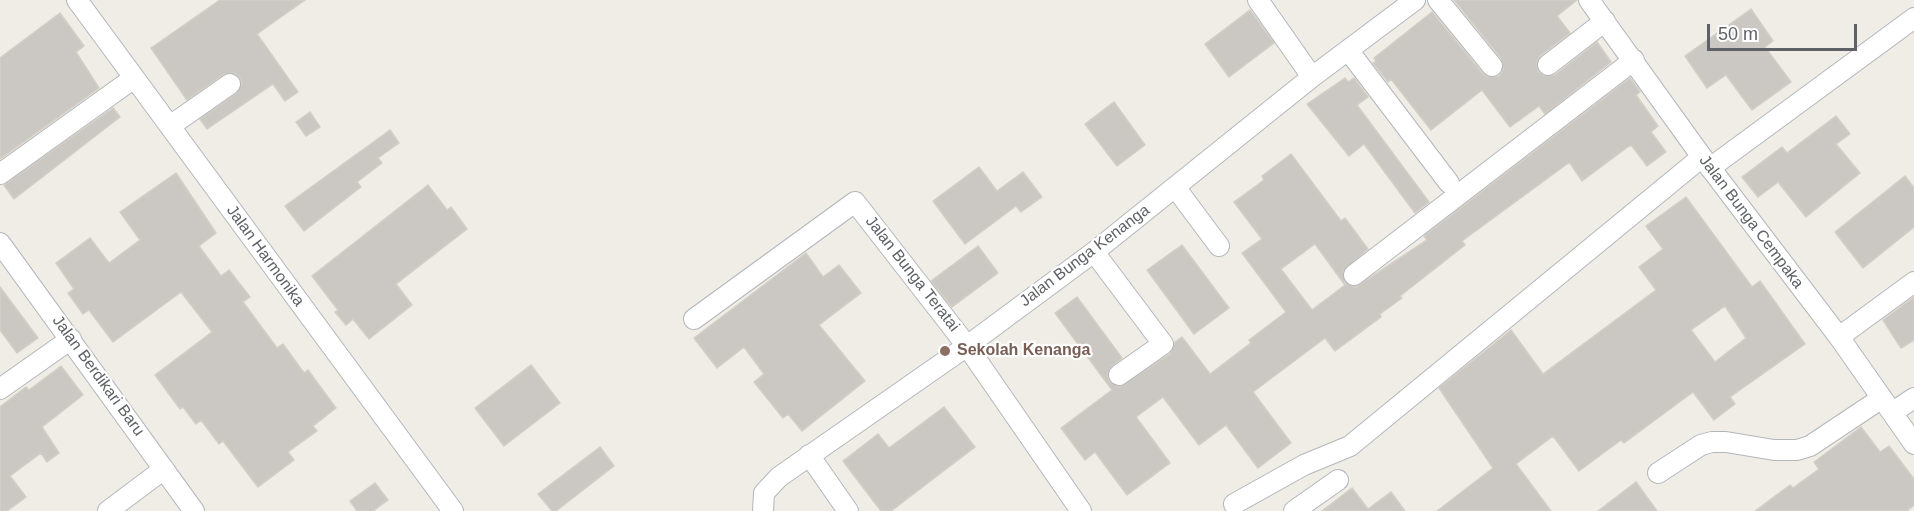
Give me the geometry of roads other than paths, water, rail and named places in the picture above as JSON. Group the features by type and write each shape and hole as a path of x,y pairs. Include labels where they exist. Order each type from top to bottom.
{"street":[{"name":"Jalan Harmonika","path":"77,0 453,511"},
{"path":"1258,0 1312,77"},
{"name":"Jalan Bunga Kenanga","path":"763,511 764,493 779,477 967,346 1094,252 1312,77 1415,0"},
{"path":"1438,0 1492,66"},
{"name":"Jalan Bunga Cempaka","path":"1589,0 1706,162 1839,337 1914,444"},
{"path":"1234,504 1304,465 1350,446 1706,162 1914,18"},
{"path":"1548,65 1605,21"},
{"path":"1348,50 1449,183"},
{"path":"1354,275 1634,60"},
{"path":"0,174 135,78"},
{"path":"170,126 230,84"},
{"path":"1175,187 1219,246"},
{"name":"Jalan Bunga Teratai","path":"694,319 855,202 967,346 1081,511"},
{"name":"Jalan Berdikari Baru","path":"0,243 194,511"},
{"path":"1094,252 1163,344 1119,375"},
{"path":"1839,337 1914,282"},
{"path":"0,389 71,339"},
{"path":"1658,473 1701,445 1712,442 1774,450 1797,450 1810,446 1887,405 1914,398"},
{"path":"809,455 848,511"},
{"path":"108,511 164,469"},
{"path":"1294,511 1338,480"}],"place":[{"name":"Sekolah Kenanga","path":"945,351"}]}
